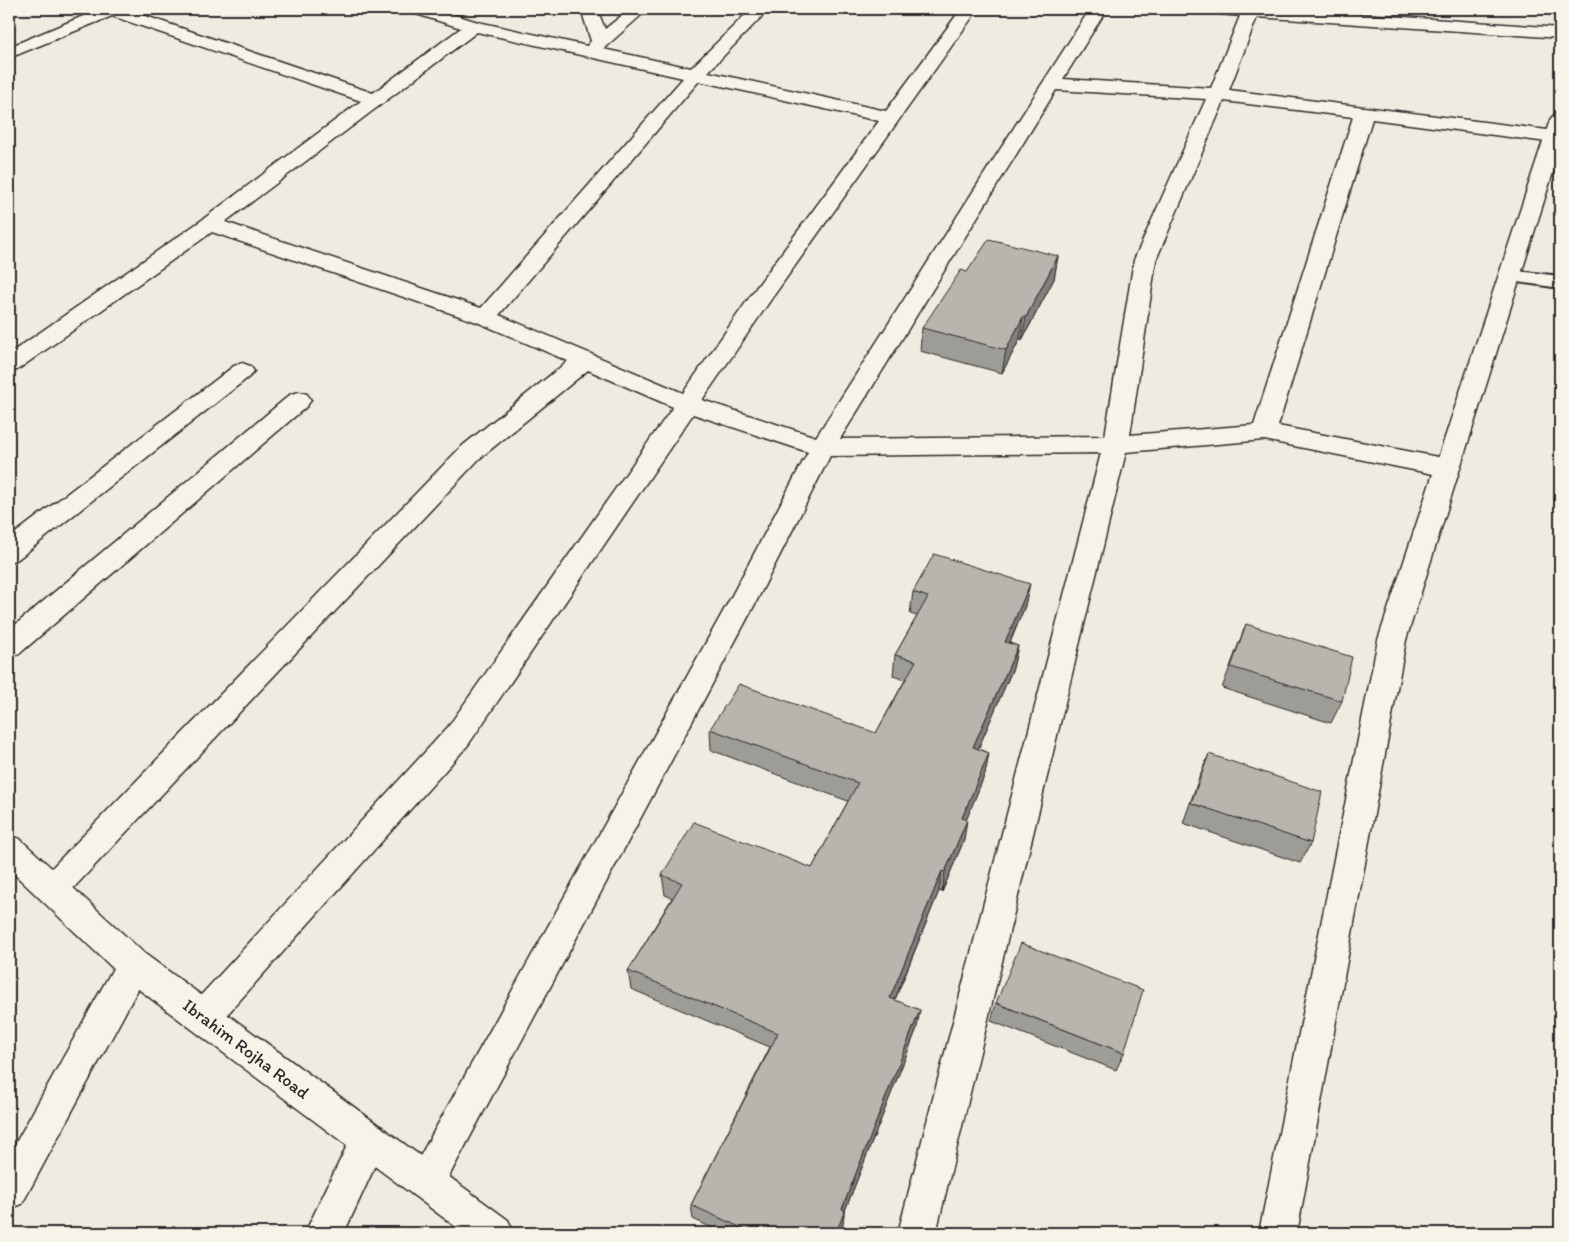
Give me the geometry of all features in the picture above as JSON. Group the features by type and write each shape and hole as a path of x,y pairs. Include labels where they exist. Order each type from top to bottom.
{"street":[{"path":"9,53 113,9 375,100"},
{"path":"419,9 474,26 596,47 695,75 891,118"},
{"path":"589,9 596,47"},
{"path":"596,47 640,9"},
{"path":"485,317 695,75 761,9"},
{"path":"203,1017 458,736 764,293 970,9"},
{"path":"426,1182 741,604 822,448 1098,9"},
{"path":"1218,9 1560,33"},
{"path":"917,1233 1116,444 1145,260 1236,52 1250,12"},
{"path":"9,365 209,224 474,26"},
{"path":"1051,84 1217,94 1364,113 1558,129 1392,640 1278,1233"},
{"path":"1264,432 1364,113"},
{"path":"209,224 485,317 688,404 822,448 1116,444 1264,432 1448,468"},
{"path":"52,889 470,454 585,360"},
{"path":"9,552 242,370"},
{"path":"9,646 299,400"},
{"name":"Ibrahim Rojha Road","path":"9,849 134,965 495,1233"},
{"path":"9,1191 134,965"},
{"path":"324,1233 369,1140"}],"lane":[{"path":"1510,276 1560,282"}],"building":[{"path":"989,239 1058,256 1026,317 1023,317 1006,350 922,328 961,270 967,272"},
{"path":"934,554 1030,584 1005,642 1018,646 973,747 989,753 962,818 967,820 945,872 942,871 890,998 920,1010 842,1209 845,1210 836,1233 753,1233 691,1205 778,1033 628,971 682,883 662,875 694,822 812,868 858,783 710,729 739,684 876,733 916,661 895,655 928,597 913,592"},
{"path":"1246,624 1352,657 1342,701 1231,667"},
{"path":"1209,754 1322,792 1311,843 1191,803"},
{"path":"1021,943 1143,990 1124,1053 996,1003"}]}
